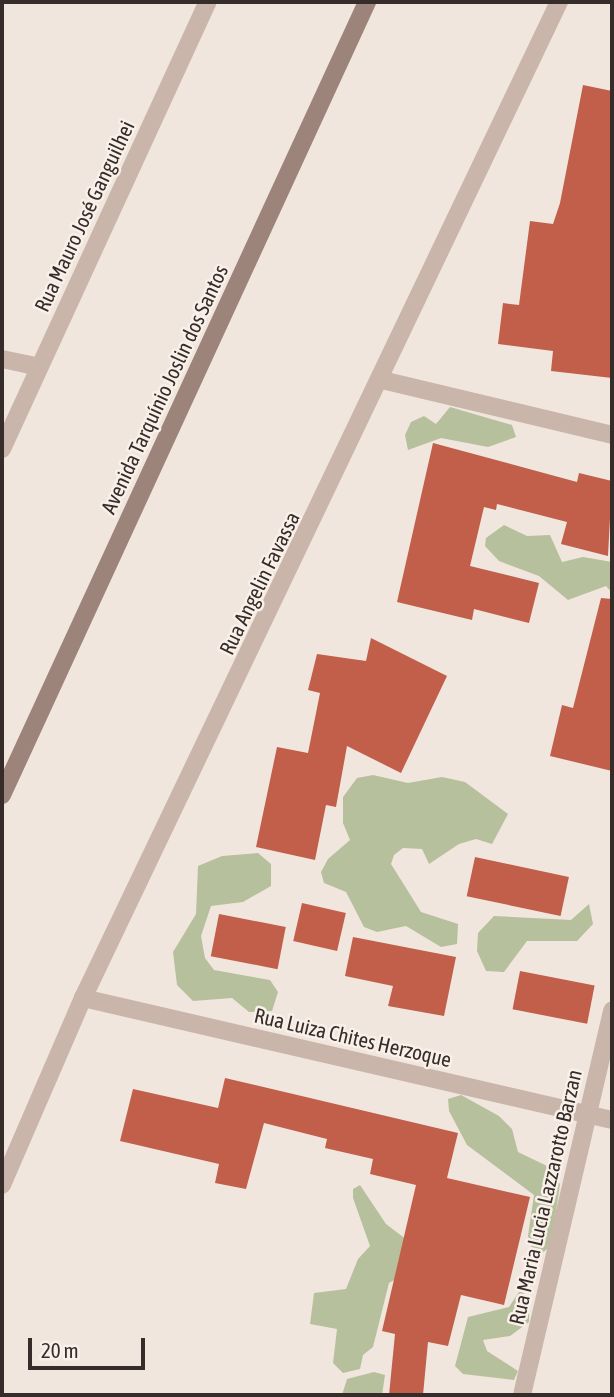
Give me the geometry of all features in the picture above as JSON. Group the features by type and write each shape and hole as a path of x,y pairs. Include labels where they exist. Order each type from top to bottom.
{"street":[{"name":"Rua Mauro José Ganguilhei","path":"2,449 208,2"},
{"name":"Avenida Tarquínio Joslin dos Santos","path":"2,795 367,2"},
{"name":"Rua Angelin Favassa","path":"2,1185 83,998 382,380 559,2"},
{"path":"2,359 39,367"},
{"path":"382,380 612,435"},
{"name":"Rua Luiza Chites Herzoque","path":"83,998 612,1120"},
{"name":"Rua Maria Lucia Lazzarotto Barzan","path":"522,1395 612,1010"}],"green space":[{"path":"450,407 512,425 516,437 488,447 441,438 408,450 405,435 411,422 424,416 436,424"},
{"path":"504,525 527,536 550,535 562,562 583,557 612,562 612,593 606,586 568,600 539,576 499,561 485,546 486,538"},
{"path":"373,775 408,783 442,777 465,782 508,814 492,844 476,839 459,844 429,864 422,849 403,848 394,855 391,864 421,912 458,924 457,944 441,947 406,926 377,932 364,927 346,892 324,883 321,872 328,859 350,840 343,823 343,797 357,778"},
{"path":"258,853 271,864 271,886 243,902 211,906 201,936 205,958 214,970 270,980 278,992 272,1011 249,1012 232,998 193,1001 177,985 173,952 196,914 198,866 222,856"},
{"path":"589,904 593,924 577,941 527,941 504,972 486,971 477,951 478,933 494,916 571,920"},
{"path":"461,1095 499,1116 512,1129 518,1152 547,1166 560,1184 551,1246 542,1253 533,1251 528,1236 534,1195 467,1145 449,1111 448,1099"},
{"path":"360,1185 386,1224 411,1243 396,1279 389,1283 373,1347 363,1355 360,1369 343,1373 333,1363 337,1329 310,1324 314,1293 346,1289 358,1259 370,1246 353,1198 353,1189"},
{"path":"521,1289 529,1301 529,1322 510,1336 483,1340 487,1351 518,1371 514,1380 463,1374 455,1366 468,1317 509,1307"},
{"path":"374,1372 385,1375 382,1395 342,1395 347,1379"}],"building":[{"path":"583,85 612,91 612,378 551,371 553,351 498,344 503,303 519,305 530,221 553,224 560,203"},
{"path":"433,443 577,482 579,473 612,481 608,556 561,544 567,522 497,504 496,510 484,507 470,566 539,583 529,623 474,609 472,620 397,602"},
{"path":"601,598 612,599 612,771 550,756 562,705 573,708"},
{"path":"371,638 447,676 401,773 347,746 336,807 326,805 315,860 256,847 277,747 308,753 320,693 308,690 317,654 366,661"},
{"path":"475,857 569,877 561,916 467,896"},
{"path":"302,903 346,913 337,951 293,941"},
{"path":"219,914 286,927 278,969 211,956"},
{"path":"353,937 456,957 444,1016 388,1006 393,986 345,976"},
{"path":"520,971 595,986 587,1024 513,1009"},
{"path":"225,1078 458,1133 447,1178 530,1197 504,1305 461,1295 448,1346 428,1342 423,1395 389,1395 395,1334 382,1331 416,1185 370,1174 373,1159 325,1148 327,1139 264,1123 246,1189 215,1183 219,1164 120,1141 133,1089 218,1108"}]}
